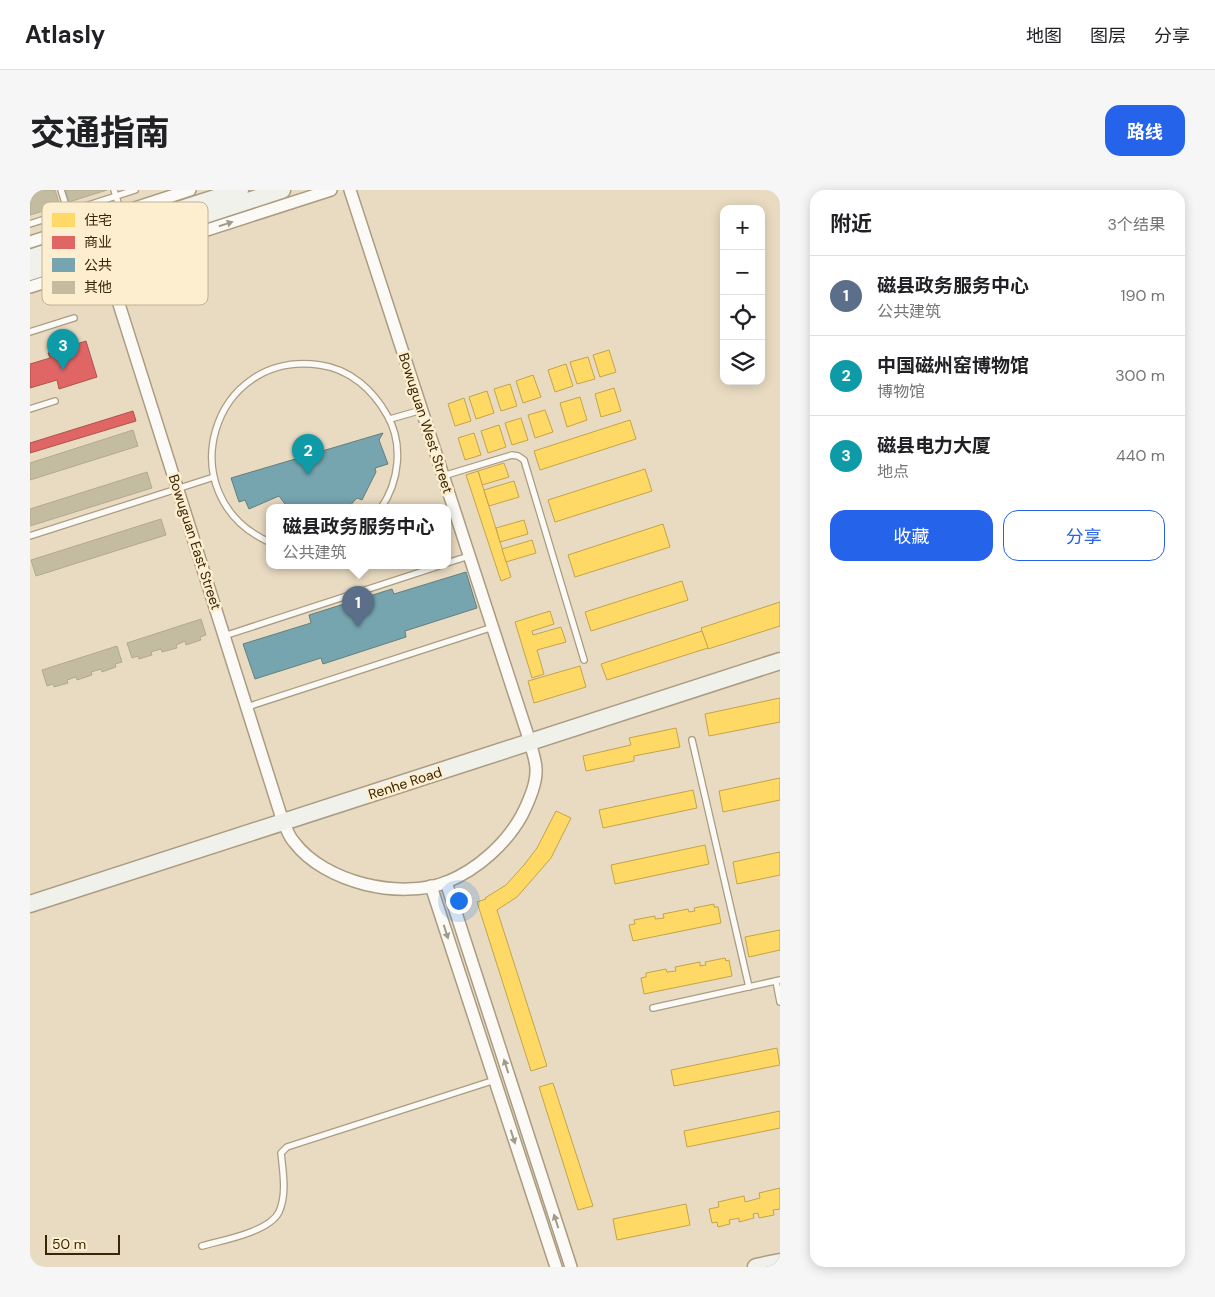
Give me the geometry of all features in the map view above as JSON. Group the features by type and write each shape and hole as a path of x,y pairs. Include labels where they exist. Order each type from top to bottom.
{"street":[{"path":"148,202 173,193 190,190"},
{"path":"203,202 240,190"},
{"path":"208,214 282,190"},
{"path":"208,230 331,190"},
{"name":"Bowuguan West Street","path":"350,190 530,742 536,772 529,800 516,825 501,844 481,862 465,873 446,882"},
{"path":"30,242 42,238"},
{"path":"30,258 42,254"},
{"path":"30,272 42,268"},
{"path":"30,287 42,283"},
{"name":"Bowuguan East Street","path":"119,305 284,822 293,841 306,855 337,875 357,883 381,888 407,890 446,882"},
{"name":"Renhe Road","path":"30,904 780,661"},
{"path":"446,882 571,1267"},
{"path":"431,886 556,1267"},
{"path":"756,1267 780,1262"}],"lane":[{"path":"61,190 65,202"},
{"path":"93,202 115,193 135,190"},
{"path":"30,224 42,220"},
{"path":"30,332 74,318"},
{"path":"266,540 251,532 234,517 222,499 214,477 211,456 213,435 220,415 232,397 253,379 265,372 285,365 306,363 328,366 347,373 365,385 379,401 390,419 396,441 397,464 392,486 382,504"},
{"path":"30,409 55,401"},
{"path":"390,419 422,410"},
{"path":"444,476 512,455 524,460 584,660"},
{"path":"30,536 214,477"},
{"path":"451,562 469,556"},
{"path":"224,636 430,569"},
{"path":"247,707 493,627"},
{"path":"692,740 749,987"},
{"path":"653,1008 778,981 780,1002"},
{"path":"202,1246 268,1225 278,1214 284,1184 281,1153 288,1147 495,1080"}],"building: 住宅":[{"path":"609,350 616,372 600,377 593,355"},
{"path":"588,357 595,379 577,384 570,362"},
{"path":"566,364 573,386 555,392 548,370"},
{"path":"533,375 541,397 523,403 516,381"},
{"path":"510,384 517,406 501,411 494,389"},
{"path":"614,388 621,411 601,417 595,394"},
{"path":"487,391 494,413 476,419 469,397"},
{"path":"580,397 587,420 567,427 560,403"},
{"path":"464,398 471,421 455,426 448,404"},
{"path":"545,410 553,432 535,438 528,415"},
{"path":"521,418 528,440 512,445 505,423"},
{"path":"630,420 636,439 540,470 534,451"},
{"path":"499,425 506,447 488,453 481,431"},
{"path":"474,433 481,455 465,460 458,438"},
{"path":"504,463 509,477 482,485 478,471"},
{"path":"645,469 652,491 555,522 548,500"},
{"path":"478,471 511,577 501,581 466,475"},
{"path":"514,481 519,497 489,506 484,490"},
{"path":"524,520 528,534 500,542 496,528"},
{"path":"663,524 670,547 575,577 568,555"},
{"path":"532,540 536,553 506,562 502,549"},
{"path":"682,581 688,600 591,631 585,612"},
{"path":"780,602 780,626 708,649 701,628"},
{"path":"550,611 554,624 532,631 533,635 561,627 566,642 537,650 544,674 532,678 515,622"},
{"path":"702,631 708,648 607,680 601,664"},
{"path":"580,666 586,687 534,703 528,681"},
{"path":"780,698 780,722 709,736 705,714"},
{"path":"676,728 680,747 634,756 634,761 586,771 583,756 631,745 629,738"},
{"path":"780,778 780,800 723,812 719,791"},
{"path":"693,790 697,808 603,828 599,810"},
{"path":"556,811 571,818 551,858 517,897 497,910 547,1066 531,1071 477,902 486,899 506,885 524,865 537,848"},
{"path":"705,845 709,864 615,884 611,865"},
{"path":"780,852 780,875 737,884 733,862"},
{"path":"714,904 714,907 718,907 721,923 633,941 629,925 635,924 634,920 655,916 655,919 664,918 663,914 688,909 689,912 695,911 694,908"},
{"path":"780,930 780,950 749,957 745,937"},
{"path":"725,958 726,961 729,960 732,976 644,994 641,978 646,977 646,973 666,969 667,972 676,971 675,967 700,962 700,966 706,965 705,962"},
{"path":"777,1048 780,1065 674,1086 671,1070"},
{"path":"553,1083 593,1206 578,1210 539,1087"},
{"path":"780,1111 780,1128 687,1147 684,1131"},
{"path":"780,1188 780,1209 773,1210 774,1215 759,1218 758,1213 753,1214 754,1218 739,1222 739,1218 729,1220 730,1224 718,1227 717,1222 712,1223 709,1209 719,1207 718,1202 744,1196 745,1202 760,1198 759,1193"},
{"path":"686,1204 690,1225 617,1240 613,1219"}],"building: 商业":[{"path":"86,341 97,377 59,389 57,380 30,388 30,364 50,358 48,353"},
{"path":"133,411 136,421 30,453 30,443"}],"building: 公共":[{"path":"383,433 379,440 388,464 375,468 376,472 362,500 357,498 352,504 285,504 279,496 249,509 245,500 239,502 231,478"},
{"path":"466,572 477,608 405,631 406,637 323,664 321,658 255,679 243,644 311,623 309,615 392,589 394,594"}],"building: 其他":[{"path":"30,190 55,190 59,202 42,202 42,211 30,215"},
{"path":"65,190 107,190 69,202"},
{"path":"133,430 138,446 30,480 30,463"},
{"path":"147,472 152,488 30,526 30,509"},
{"path":"161,519 166,535 36,576 31,560"},
{"path":"201,619 206,635 200,637 201,640 186,645 185,641 176,645 177,648 162,652 161,649 151,652 152,655 139,659 138,656 132,658 127,643"},
{"path":"117,646 122,662 115,664 116,667 102,672 101,669 91,672 92,675 77,680 76,677 67,680 68,683 54,687 53,684 47,686 42,670"}],"place":[{"name":"磁县电力大厦","path":"63,370"},
{"name":"中国磁州窑博物馆","path":"308,475"},
{"name":"磁县政务服务中心","path":"358,627"}]}
